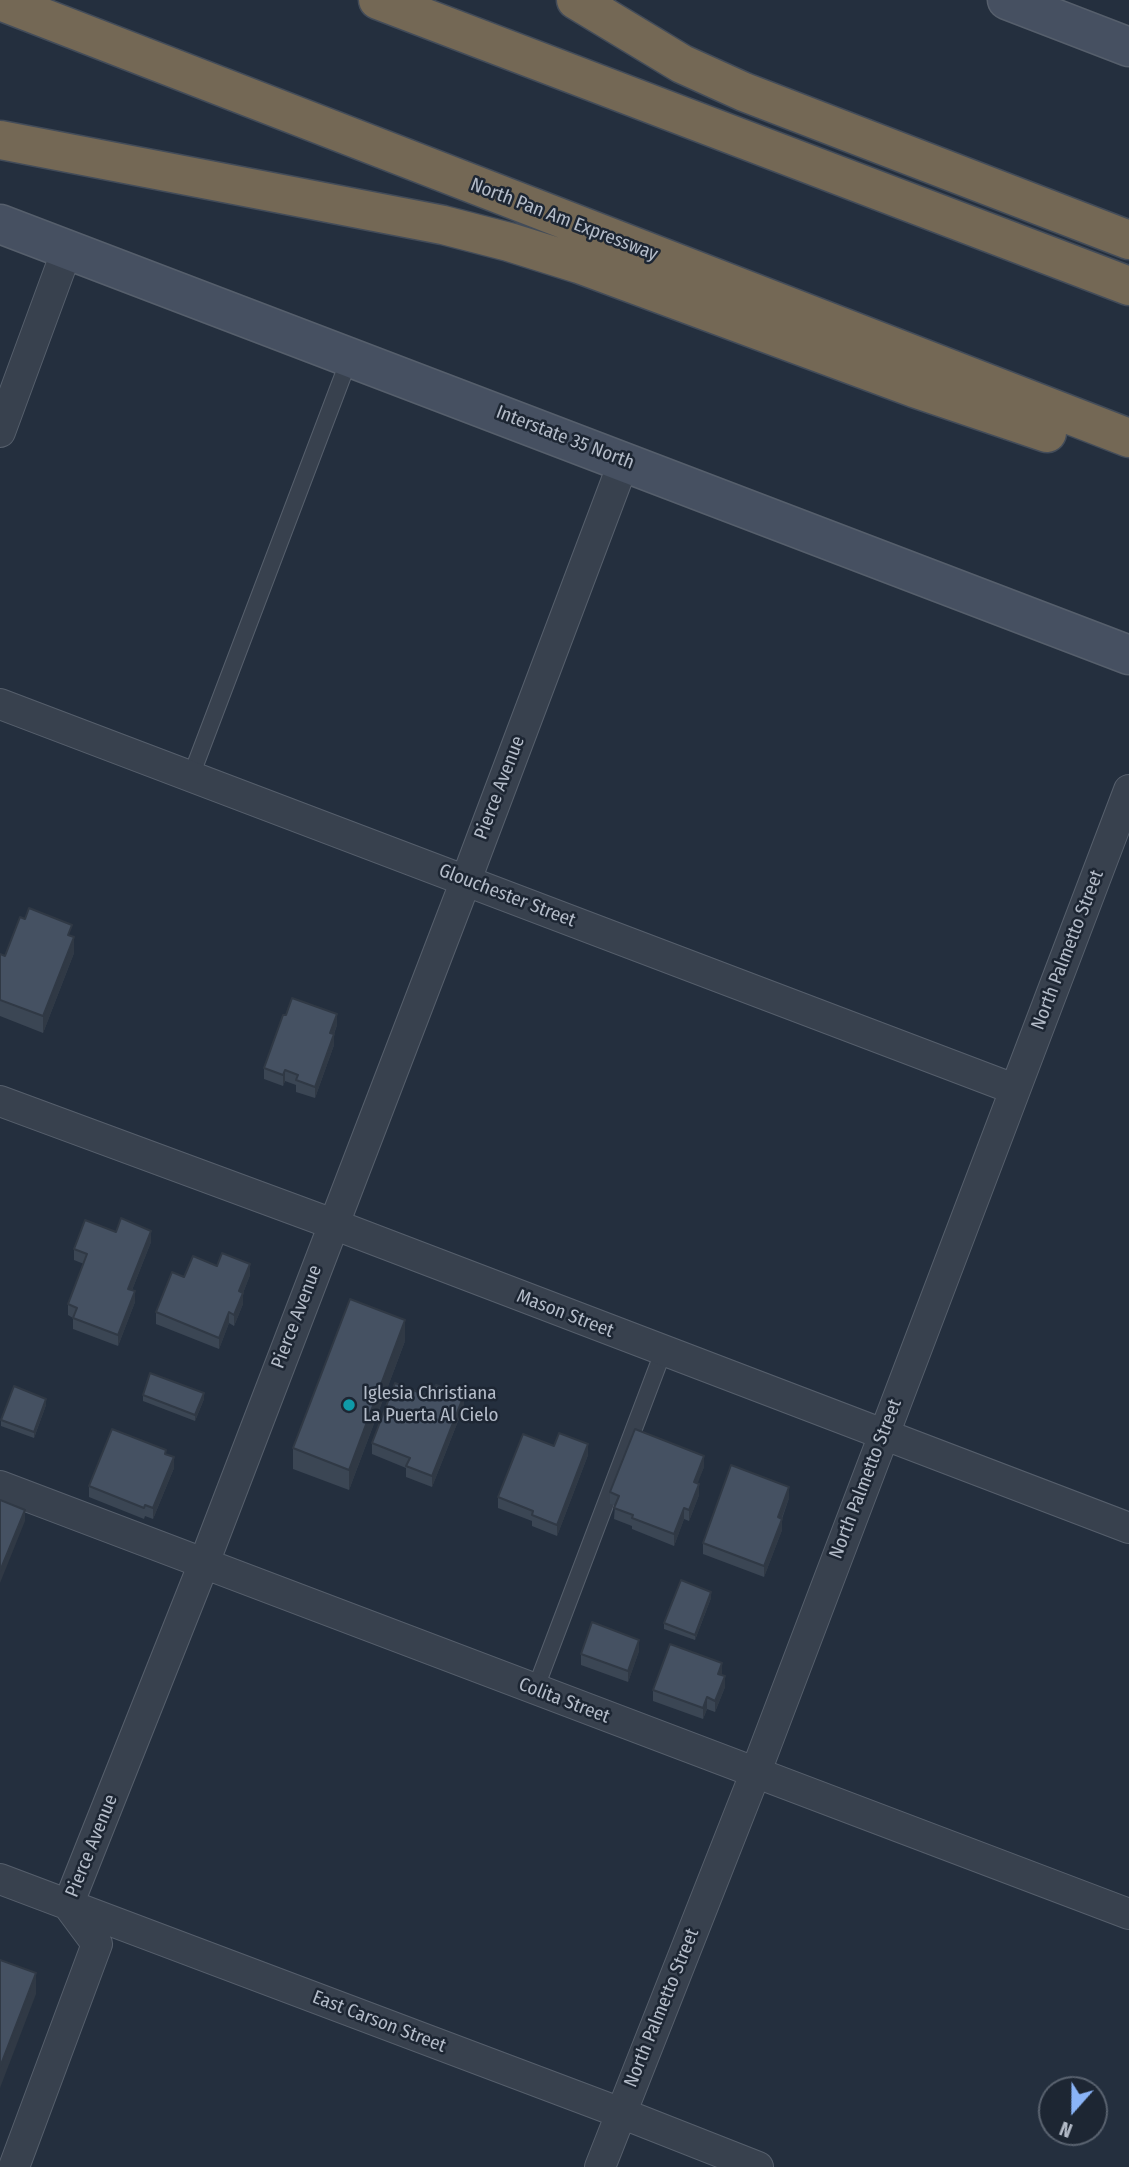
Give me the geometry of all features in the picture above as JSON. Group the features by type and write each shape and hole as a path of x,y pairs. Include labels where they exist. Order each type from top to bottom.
{"highway":[{"path":"378,0 1129,286"},
{"path":"576,0 682,64 744,92 1129,240"},
{"name":"North Pan Am Expressway","path":"0,1 1129,438"},
{"path":"0,140 443,225 509,243 579,264 914,388 1129,460"}],"main road":[{"path":"1007,0 1129,47"},
{"name":"Interstate 35 North","path":"0,224 1129,654"}],"street":[{"path":"0,432 67,250"},
{"name":"Pierce Avenue","path":"14,2167 97,1944 68,1905 204,1563 624,461"},
{"name":"Glouchester Street","path":"0,704 1014,1090"},
{"name":"North Palmetto Street","path":"600,2167 755,1774 1129,790"},
{"name":"Mason Street","path":"0,1101 333,1224 1129,1528"},
{"name":"Colita Street","path":"0,1486 1129,1914"},
{"name":"East Carson Street","path":"0,1879 758,2167"}],"lane":[{"path":"191,776 350,357"},
{"path":"535,1690 663,1352"}],"building":[{"path":"29,908 72,925 68,935 74,937 43,1016 0,1000 0,954 5,956 20,917 25,919"},
{"path":"292,998 337,1014 330,1033 334,1034 315,1087 296,1080 298,1075 285,1070 283,1075 264,1068"},
{"path":"121,1218 151,1231 128,1289 135,1291 118,1335 73,1318 77,1308 68,1304 87,1254 74,1249 85,1220 116,1232"},
{"path":"222,1253 250,1264 239,1291 243,1293 234,1315 229,1312 219,1338 156,1312 172,1272 184,1277 193,1256 217,1266"},
{"name":"Iglesia Christiana La Puerta Al Cielo","path":"350,1299 405,1320 349,1470 293,1448"},
{"path":"150,1373 204,1393 195,1415 143,1395"},
{"path":"395,1383 431,1397 436,1385 464,1395 432,1476 406,1466 410,1458 372,1443"},
{"path":"14,1386 46,1399 34,1432 1,1420"},
{"path":"112,1429 166,1450 165,1454 174,1457 153,1508 145,1505 144,1508 89,1486"},
{"path":"635,1429 704,1456 694,1482 699,1484 689,1510 684,1508 674,1534 614,1508 619,1496 610,1492"},
{"path":"559,1433 588,1444 557,1525 532,1515 533,1511 498,1497 523,1434 554,1446"},
{"path":"731,1465 789,1487 778,1517 782,1519 764,1566 703,1543"},
{"path":"0,1500 25,1510 0,1571"},
{"path":"681,1580 711,1592 695,1635 664,1623"},
{"path":"592,1622 639,1640 628,1671 581,1654"},
{"path":"670,1644 722,1663 718,1674 725,1676 715,1701 707,1697 703,1708 653,1690"},
{"path":"0,1960 36,1973 0,2067"}],"place":[{"name":"Iglesia Christiana La Puerta Al Cielo","path":"349,1405"}]}
